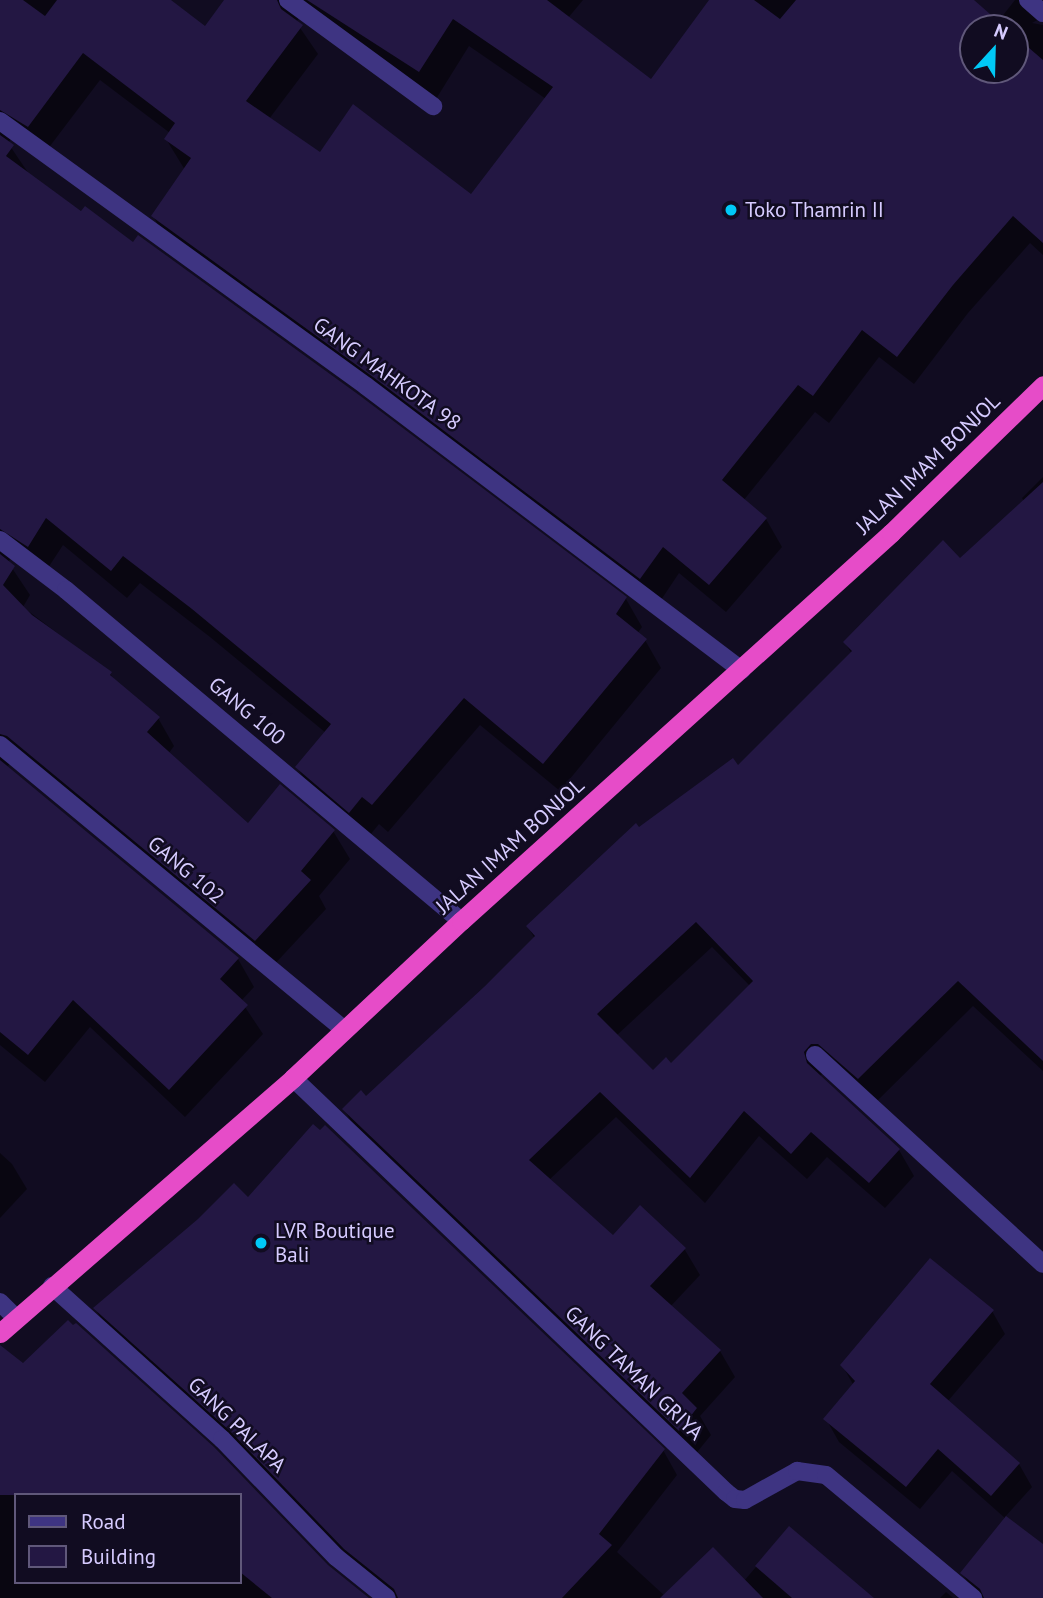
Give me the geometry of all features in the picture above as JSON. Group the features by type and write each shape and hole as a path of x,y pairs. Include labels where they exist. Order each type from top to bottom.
{"highway":[{"name":"JALAN IMAM BONJOL","path":"0,1332 293,1078 461,921 891,533 1043,385"}],"street":[{"path":"288,0 433,106"},
{"path":"1028,0 1043,13"},
{"name":"GANG MAHKOTA 98","path":"0,121 366,386 742,670"},
{"name":"GANG 100","path":"0,540 66,590 461,921"},
{"name":"GANG 102","path":"0,745 344,1030"},
{"path":"815,1055 1043,1265"},
{"name":"GANG TAMAN GRIYA","path":"293,1078 726,1492 736,1499 745,1500 797,1471 826,1475 973,1598"},
{"name":"GANG PALAPA","path":"52,1286 222,1439 336,1557 387,1598"},
{"path":"0,1302 15,1317"}],"building":[{"path":"0,0 23,0 45,16 57,0 171,0 205,26 224,0 277,0 281,9 303,25 246,101 320,152 353,104 471,194 553,87 453,19 419,72 307,0 547,0 651,79 709,0 754,0 780,19 796,0 974,0 990,14 959,14 959,84 1029,84 1029,48 1043,60 1043,243 1013,216 953,285 897,357 862,330 813,396 798,385 722,480 767,518 709,585 663,547 640,579 373,377 151,216 191,158 164,139 175,123 83,53 28,127 0,110"},
{"path":"0,135 14,145 6,156 81,211 85,206 133,242 138,235 359,395 627,597 616,614 647,639 543,764 464,698 372,805 362,797 349,813 295,767 331,724 192,609 123,556 111,571 46,518 28,547 0,529"},
{"path":"1043,482 1043,1061 958,981 858,1079 818,1044 811,1044 804,1052 807,1063 900,1149 869,1183 811,1132 791,1154 744,1111 690,1178 600,1092 529,1160 613,1235 640,1205 686,1248 650,1286 721,1350 682,1393 697,1408 679,1431 342,1109 361,1090 366,1096 485,986 535,936 526,926 636,823 639,827 733,758 738,765 852,651 843,642 943,540 960,558","holes":["696,922 753,981 671,1063 666,1057 653,1070 597,1014"]},
{"path":"0,554 15,566 3,585 32,615 112,672 110,675 160,717 147,732 248,823 280,784 335,830 301,871 311,880 255,941 7,736 0,734"},
{"path":"0,760 239,958 220,979 248,1005 169,1090 73,1000 28,1055 0,1032"},
{"path":"313,1124 320,1130 325,1125 665,1449 599,1534 612,1545 562,1598 398,1598 394,1589 344,1549 230,1431 93,1308 198,1219 234,1183 248,1197"},
{"path":"930,1258 994,1310 930,1384 1020,1463 991,1496 938,1449 906,1487 823,1419 855,1381 840,1365"},
{"path":"68,1320 73,1325 76,1323 214,1447 328,1565 369,1598 272,1598 242,1574 242,1493 0,1495 0,1345 23,1363"},
{"path":"1006,1516 1043,1544 1043,1598 984,1598 980,1589 960,1573"},
{"path":"789,1526 874,1598 792,1598 755,1566"},
{"path":"713,1547 763,1598 660,1598"}],"place":[{"name":"Toko Thamrin II","path":"731,210"},
{"name":"LVR Boutique Bali","path":"261,1243"}]}
